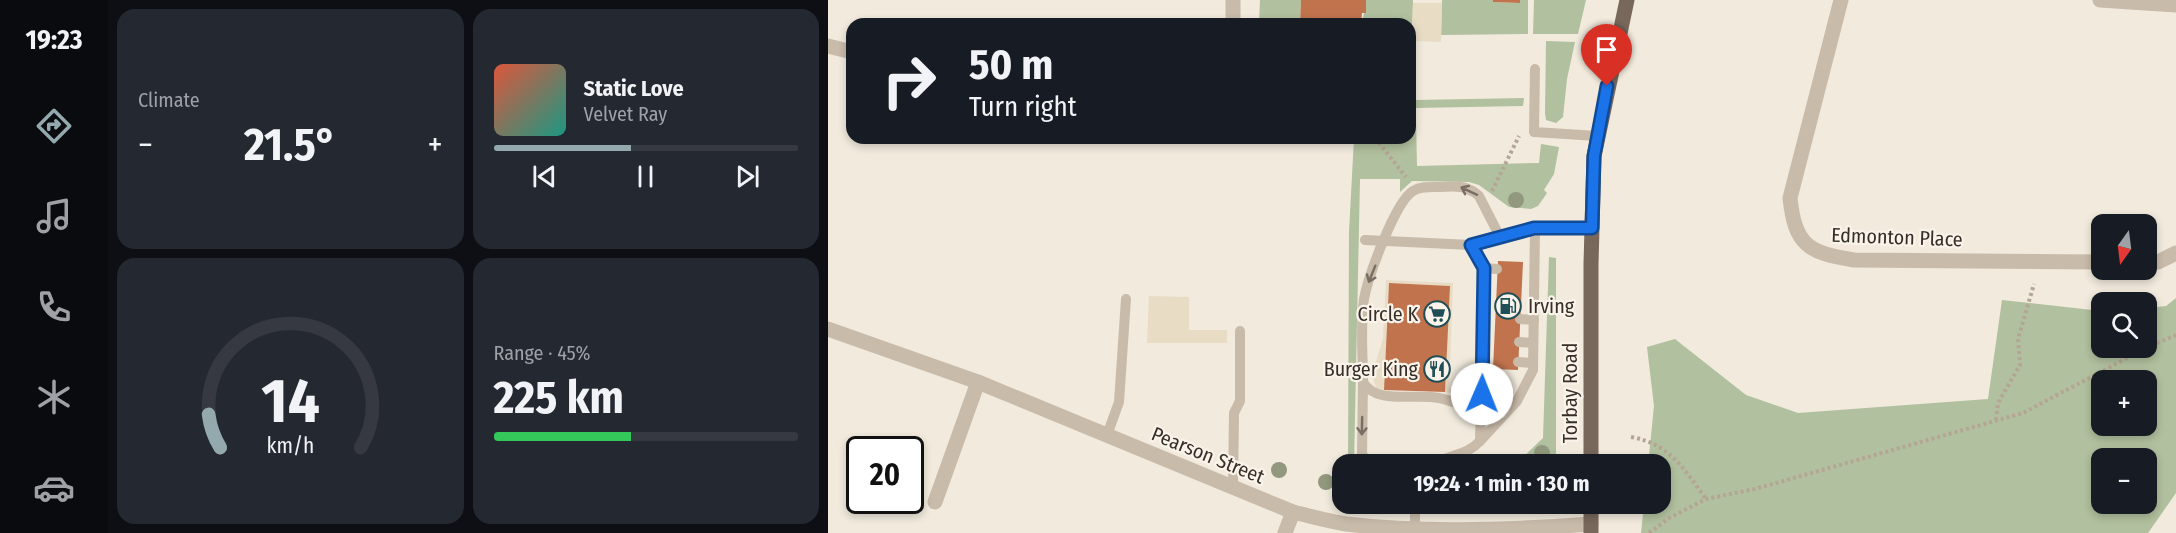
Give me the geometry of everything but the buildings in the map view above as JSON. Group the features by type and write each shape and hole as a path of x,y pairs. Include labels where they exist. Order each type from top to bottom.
{"main road":[{"name":"Torbay Road","path":"1591,454 1592,228 1597,136 1627,0"}],"street":[{"path":"1233,0 1233,18"},
{"name":"Edmonton Place","path":"1841,0 1790,198 1793,222 1803,241 1821,255 1854,260 2091,262"},
{"path":"2100,0 2176,5"},
{"path":"828,46 846,50"},
{"path":"2157,262 2176,253"},
{"name":"Pearson Street","path":"828,329 978,382 1293,512 1348,525 1438,532 1591,528"},
{"path":"935,502 978,382"},
{"path":"1286,533 1293,512"}],"lane":[{"path":"1535,69 1534,132 1597,136"},
{"path":"1362,454 1364,300 1368,284 1398,209 1413,191 1421,188 1459,186 1474,191 1500,237"},
{"path":"1365,240 1471,245 1534,228 1592,228"},
{"path":"1463,454 1480,441 1517,401 1530,378 1533,363 1534,296 1528,272 1534,228"},
{"path":"1471,245 1484,268 1483,316 1488,340 1480,441"},
{"path":"1484,268 1497,270"},
{"path":"1484,293 1496,294"},
{"path":"1521,296 1534,296"},
{"path":"1107,435 1119,402 1126,298"},
{"path":"1483,316 1495,317"},
{"path":"1520,319 1534,320"},
{"path":"1233,488 1234,413 1240,401 1240,331"},
{"path":"1519,342 1533,343"},
{"path":"1518,362 1533,363"},
{"path":"1363,382 1366,387 1378,394 1438,398 1481,411"},
{"path":"1414,530 1415,514"}],"path":[{"path":"1483,204 1496,184 1521,132"},
{"path":"1380,144 1404,174 1413,191"},
{"path":"1996,420 1998,403 2020,365 2018,339 2034,284"},
{"path":"2157,343 2176,335"},
{"path":"1649,533 1669,518 1706,499 1755,489 2023,413 2128,358"},
{"path":"1631,437 1647,440 1669,452 1706,499"}],"green space":[{"path":"1260,0 1301,0 1300,18 1259,18"},
{"path":"1366,0 1413,0 1413,18 1363,18"},
{"path":"1442,0 1493,0 1493,2 1520,3 1520,0 1528,0 1528,34 1441,35"},
{"path":"1534,0 1586,0 1578,34 1533,34"},
{"path":"1546,41 1575,42 1567,79 1563,117 1556,123 1546,120 1545,113"},
{"path":"1524,98 1523,106 1416,108 1416,100"},
{"path":"1416,120 1417,166 1539,163 1541,144 1559,147 1554,174 1544,190 1547,193 1538,206 1531,209 1509,207 1479,185 1469,182 1412,181 1400,192 1400,179 1360,179 1354,454 1348,454 1349,232 1354,144 1416,144"},
{"path":"1549,257 1556,258 1556,454 1526,454 1543,438"},
{"path":"2176,298 2176,493 2148,533 1641,533 1643,514 1671,514 1671,454 1649,454 1654,406 1647,347 1675,339 1746,395 1798,413 1988,399 2002,300 2091,310 2091,358 2157,358 2157,307 2166,306"}],"shaded area":[{"path":"1413,3 1442,3 1441,42 1416,41 1416,18 1412,18"},
{"path":"1386,280 1453,283 1449,389 1468,390 1466,397 1445,392 1449,286 1389,283 1384,390 1376,388 1372,374 1383,339"},
{"path":"1149,296 1189,297 1189,330 1227,330 1227,343 1147,343"}],"place":[{"name":"Irving","path":"1508,306"},
{"name":"Circle K","path":"1437,314"},
{"name":"Burger King","path":"1437,369"}],"route":[{"path":"1482,394 1484,268 1471,245 1534,228 1592,228 1594,156 1607,86"}]}
